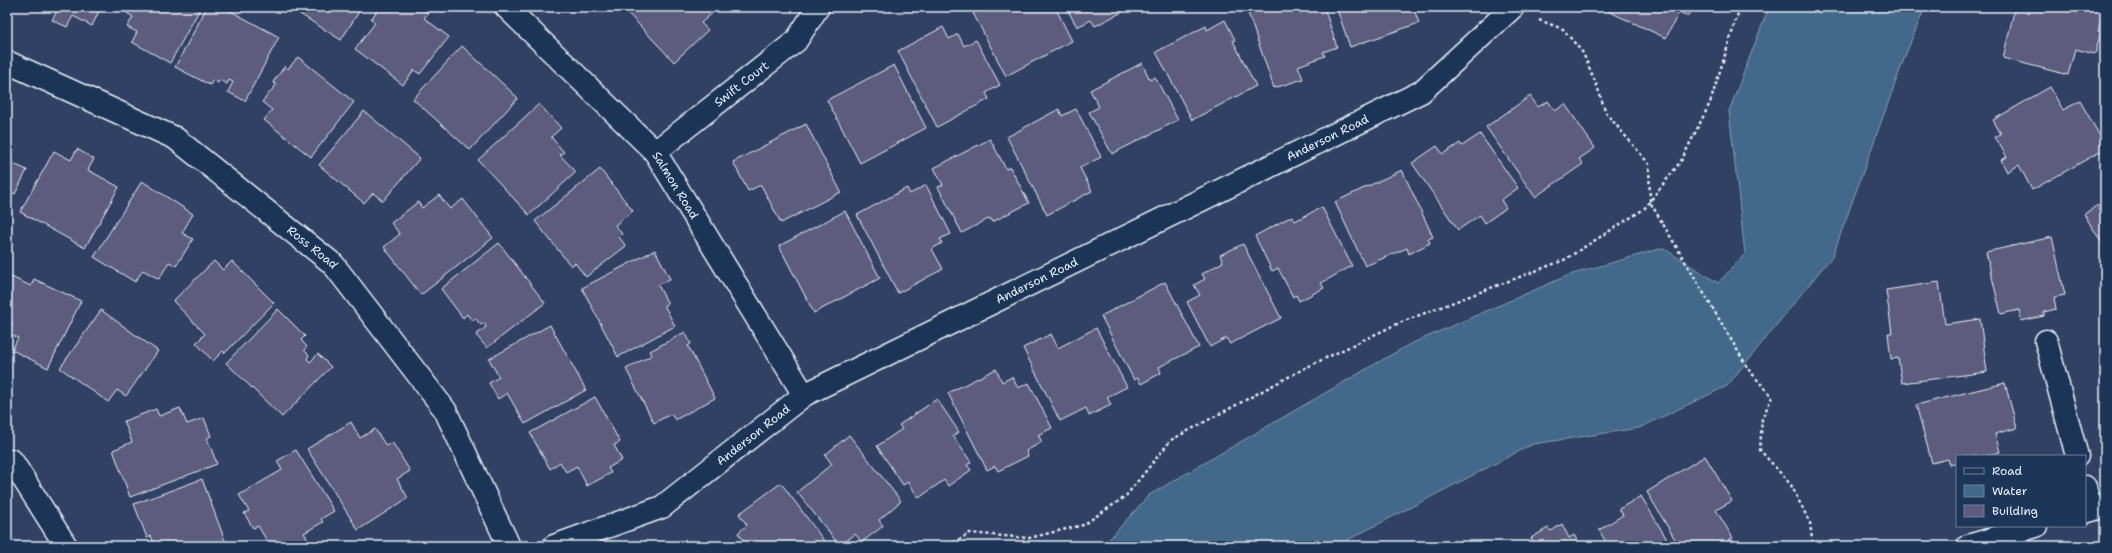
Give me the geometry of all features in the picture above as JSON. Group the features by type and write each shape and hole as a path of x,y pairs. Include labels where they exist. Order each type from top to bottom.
{"street":[{"name":"Salmon Road","path":"506,7 655,152 804,395"},
{"name":"Swift Court","path":"655,152 796,41 818,7"},
{"name":"Anderson Road","path":"554,546 662,507 804,395 1421,92 1513,8"},
{"name":"Ross Road","path":"7,62 175,138 333,264 445,410 509,546"},
{"path":"2046,342 2077,455"},
{"path":"12,461 66,546"},
{"path":"2086,489 2094,509"},
{"path":"1968,546 2033,527"}],"path":[{"path":"948,546 970,533 1029,538 1083,525 1125,497 1171,440 1307,367 1399,323 1564,260 1644,209 1681,161 1710,102 1740,7"},
{"path":"1513,8 1563,29 1583,53 1598,86 1606,113 1649,164 1650,202 1749,370 1772,398 1762,419 1760,450 1790,484 1810,523 1813,546"}],"water":[{"path":"1769,7 1925,7 1905,56 1833,255 1727,386 1639,428 1533,444 1336,546 1103,546 1149,495 1408,345 1569,275 1663,248 1718,283 1745,254 1729,111"}],"building":[{"path":"54,7 101,7 92,26 73,16 67,27 52,20 58,9"},
{"path":"121,7 201,7 170,63 132,42 137,32 127,27 133,17"},
{"path":"207,7 223,7 279,37 245,101 228,92 233,82 229,80 227,84 220,80 218,83 213,80 210,85 175,67"},
{"path":"289,7 362,7 341,40"},
{"path":"380,7 419,7 428,13 424,18 449,37 420,74 414,70 403,85 355,49 375,23 371,19"},
{"path":"626,7 715,7 717,9 701,23 708,30 674,62 624,9"},
{"path":"984,7 1055,7 1072,41 1006,76 973,13"},
{"path":"1066,7 1132,7 1095,26 1091,20 1077,27"},
{"path":"1246,7 1324,7 1337,47 1323,52 1325,56 1298,66 1303,79 1274,88"},
{"path":"1342,7 1413,7 1419,23 1350,47 1337,9"},
{"path":"1599,7 1692,7 1688,16 1679,12 1666,38"},
{"path":"2015,7 2104,7 2098,31 2101,32 2095,54 2075,49 2068,75 2003,58"},
{"path":"1225,20 1235,40 1233,41 1256,86 1192,120 1156,52 1206,26 1207,30"},
{"path":"943,27 949,39 958,34 964,46 976,40 1000,85 986,93 989,99 937,127 898,51"},
{"path":"462,46 518,98 470,150 413,99"},
{"path":"298,57 354,102 311,157 264,120 272,110 262,102 276,85 273,82 285,66 288,69"},
{"path":"1142,63 1150,80 1155,77 1178,120 1112,154 1089,112 1099,107 1090,90"},
{"path":"894,65 926,128 860,163 827,100"},
{"path":"2050,87 2063,110 2080,101 2105,145 2105,149 2032,190 2019,165 2007,172 2001,160 2007,157 1995,137 2001,134 1993,120"},
{"path":"1530,96 1538,107 1548,101 1555,111 1565,104 1595,148 1579,159 1583,164 1535,197 1486,127"},
{"path":"539,104 561,128 551,137 564,152 560,155 576,172 529,215 478,160"},
{"path":"1059,109 1062,116 1076,109 1101,157 1080,168 1092,191 1047,215 1007,137"},
{"path":"364,111 420,158 383,201 373,193 364,203 319,165"},
{"path":"806,124 841,192 781,223 761,185 748,191 733,162"},
{"path":"1480,134 1518,188 1501,200 1506,208 1485,223 1480,215 1458,230 1412,163 1437,146 1443,154 1460,143 1462,146"},
{"path":"990,139 1006,169 1010,167 1029,203 992,222 990,218 962,233 938,187 943,185 934,168"},
{"path":"77,149 94,159 88,170 119,187 85,248 20,212 54,151 71,160"},
{"path":"7,161 27,170 15,194 8,191 7,193"},
{"path":"600,169 633,211 615,225 622,234 619,237 626,246 586,277 575,263 571,266 535,221"},
{"path":"1402,170 1433,237 1428,239 1430,243 1409,254 1407,248 1365,266 1335,202"},
{"path":"142,181 193,214 182,233 193,239 176,266 169,262 159,279 143,270 135,282 94,257"},
{"path":"926,185 951,234 940,239 942,243 932,249 943,269 898,293 857,215 907,188 910,194"},
{"path":"439,195 450,209 463,199 493,238 421,295 384,247 400,234 391,223 418,202 422,208"},
{"path":"2105,201 2105,248 2084,214"},
{"path":"1322,207 1352,266 1321,283 1324,288 1299,301 1296,295 1293,297 1278,268 1272,271 1255,236 1292,216 1295,221"},
{"path":"845,211 880,278 814,313 779,246"},
{"path":"2052,237 2065,295 2054,297 2056,309 2044,312 2044,316 2021,321 2019,310 2001,314 1986,252"},
{"path":"499,243 545,303 487,348 476,335 486,327 484,323 481,325 475,318 472,321 467,314 463,318 441,289"},
{"path":"1243,244 1281,318 1230,344 1226,338 1210,347 1187,302 1200,295 1194,285 1205,279 1202,274 1223,262 1220,255"},
{"path":"655,250 670,279 658,285 668,304 664,305 675,326 618,357 582,288"},
{"path":"214,261 223,270 232,261 274,303 225,353 223,351 213,361 196,343 205,334 173,301"},
{"path":"9,276 31,286 34,279 81,301 48,368 12,350 18,338 8,333 13,324 7,321"},
{"path":"1165,282 1199,347 1159,367 1161,373 1141,384 1138,378 1134,380 1101,316"},
{"path":"1939,282 1945,324 1980,319 1987,372 1902,383 1898,358 1891,359 1888,333 1892,333 1886,290"},
{"path":"278,309 305,336 301,340 307,347 304,350 309,355 307,359 310,362 318,354 331,367 282,417 226,363"},
{"path":"101,310 158,351 126,396 117,390 108,402 60,368"},
{"path":"550,325 586,390 525,424 507,393 498,399 489,383 499,377 489,359"},
{"path":"1096,328 1127,387 1107,397 1111,405 1089,416 1086,408 1060,421 1023,348 1051,334 1058,348"},
{"path":"685,332 691,344 688,346 715,398 675,420 671,414 654,423 626,369 652,355 650,351"},
{"path":"996,369 1002,382 1012,377 1018,388 1029,383 1052,428 1038,435 1042,442 1026,451 1028,456 998,471 995,466 987,470 948,393"},
{"path":"2005,383 2017,428 1995,434 2000,452 1989,455 1956,455 1956,463 1950,465 1948,459 1932,463 1916,405"},
{"path":"595,397 620,442 614,445 622,460 608,468 611,473 587,486 577,466 566,472 560,462 550,469 530,433"},
{"path":"937,399 959,432 953,436 971,462 967,465 971,470 948,486 944,480 919,498 908,482 903,485 877,446 902,429 899,425"},
{"path":"180,408 187,424 204,418 211,436 207,438 217,464 130,497 113,450 132,442 124,421 156,409 159,416"},
{"path":"351,422 360,438 375,429 386,446 392,442 410,471 397,479 408,498 358,530 307,449"},
{"path":"849,435 901,501 879,520 883,526 862,542 855,534 840,546 797,492 832,464 825,455"},
{"path":"296,450 334,511 321,519 323,522 304,533 307,538 295,546 284,546 282,543 277,546 270,546 258,526 253,528 244,513 249,511 239,495 282,470 277,461"},
{"path":"1705,456 1732,501 1716,510 1733,538 1728,540 1730,543 1726,546 1679,546 1647,492"},
{"path":"202,479 227,546 159,546 158,543 155,545 151,536 147,538 134,504"},
{"path":"781,483 828,546 742,546 745,543 738,533 747,525 739,514"},
{"path":"1641,496 1671,546 1604,546 1607,544 1599,530 1623,515 1619,509"},
{"path":"1562,524 1569,538 1574,535 1581,546 1526,546 1534,542 1531,538 1548,528 1551,531"},
{"path":"7,539 13,546 7,546"}]}
